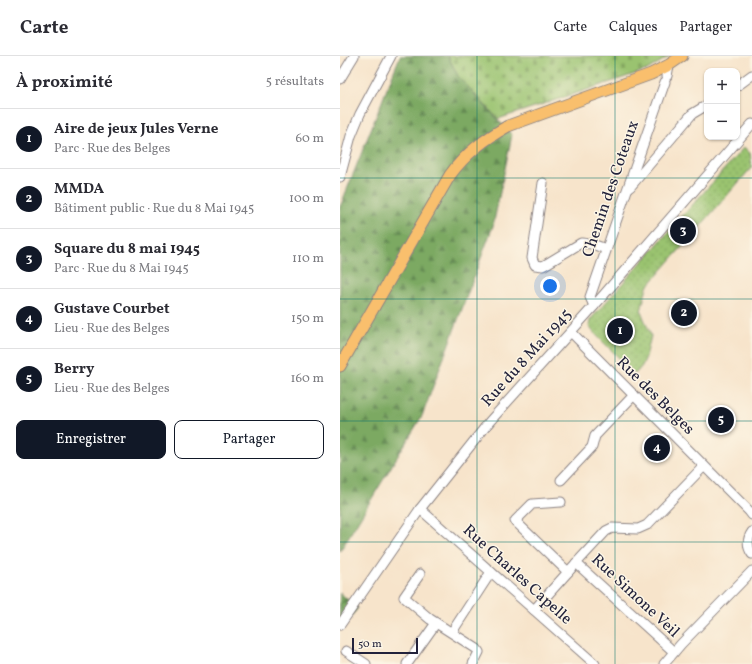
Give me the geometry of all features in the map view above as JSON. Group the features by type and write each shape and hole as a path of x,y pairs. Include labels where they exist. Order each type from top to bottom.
{"main road":[{"path":"340,366 450,175 459,162 471,150 508,126 651,74 667,74 682,56"}],"street":[{"path":"340,79 354,56"},
{"path":"340,177 351,136 360,114 391,56"},
{"name":"Chemin des Coteaux","path":"594,306 590,297 667,74"},
{"path":"740,84 752,75"},
{"path":"626,193 692,114 704,107"},
{"name":"Rue du 8 Mai 1945","path":"340,625 420,509 490,421 594,306 752,124"},
{"path":"543,183 532,258 535,265 543,266 581,243 592,244 606,249"},
{"name":"Rue des Belges","path":"571,332 752,515"},
{"path":"561,480 592,447 595,436 634,395"},
{"path":"534,610 606,531 612,528 638,529 647,525 704,466"},
{"path":"561,502 532,504 515,521 568,572"},
{"name":"Rue Charles Capelle","path":"420,509 595,664"},
{"path":"752,532 748,545 752,554"},
{"name":"Rue Simone Veil","path":"576,563 674,652"},
{"path":"452,632 491,572"},
{"path":"664,664 752,572"},
{"path":"420,574 404,597 430,619 477,649 479,652 473,664"},
{"path":"407,664 436,623"},
{"path":"346,651 366,664"}],"green space":[{"path":"400,56 448,56 458,76 512,135 493,226 422,416 340,551 340,207"},
{"path":"448,56 670,56 647,70 498,119 458,76"},
{"path":"744,147 750,153 752,167 647,287 641,311 651,336 646,357 642,366 635,374 594,333 589,326 590,320"},
{"path":"340,593 358,608 340,630"}],"place":[{"name":"Square du 8 mai 1945","path":"683,231"},
{"name":"MMDA","path":"684,313"},
{"name":"Aire de jeux Jules Verne","path":"620,331"},
{"name":"Berry","path":"721,420"},
{"name":"Gustave Courbet","path":"657,448"}]}
